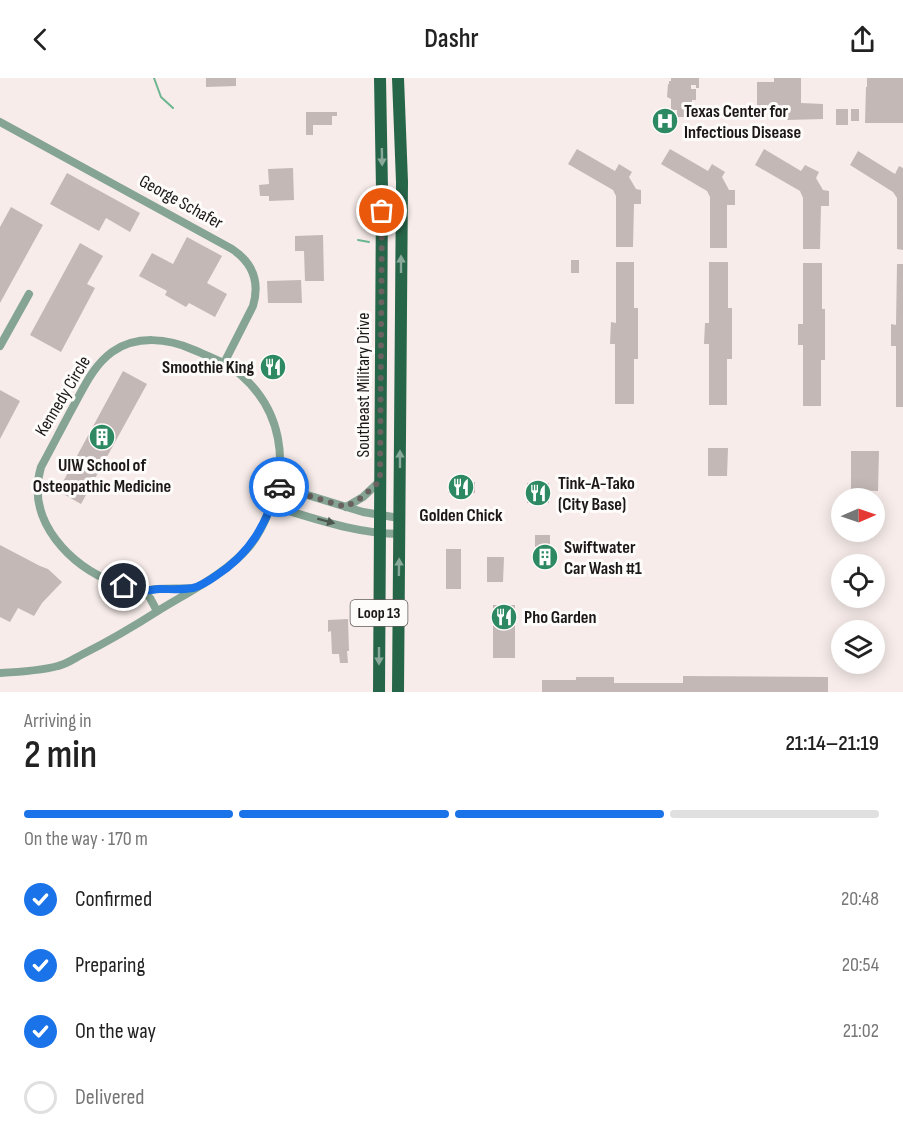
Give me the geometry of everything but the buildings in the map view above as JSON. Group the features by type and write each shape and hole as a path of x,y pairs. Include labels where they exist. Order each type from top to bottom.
{"main road":[{"path":"380,80 398,79"},
{"name":"Southeast Military Drive","path":"398,79 402,182 398,692"},
{"name":"Southeast Military Drive","path":"379,692 382,201 380,80"}],"street":[{"name":"George Schafer","path":"0,122 232,249 247,261 255,278 256,297 224,363"},
{"path":"0,346 29,294"},
{"name":"Kennedy Circle","path":"0,673 35,671 61,665 92,650 225,570 250,546 272,506 280,475 278,432 257,391 240,374 224,363 185,346 159,340 135,342 117,349 95,368 41,467 37,479 39,507 49,531 58,543 102,578 143,591 195,588"},
{"path":"346,507 361,498 380,481"},
{"path":"278,486 363,512 399,518"},
{"path":"272,506 352,528 380,534 400,534"},
{"path":"143,591 157,611"}],"waterway":[{"path":"154,78 161,97 173,108"},
{"path":"358,240 369,242"}],"way so far":[{"path":"279,487 346,507 361,498 380,481 382,211"}],"place":[{"name":"Texas Center for Infectious Disease","path":"665,121"},
{"name":"Smoothie King","path":"273,367"},
{"name":"UIW School of Osteopathic Medicine","path":"102,437"},
{"name":"Golden Chick","path":"461,487"},
{"name":"Tink-A-Tako (City Base)","path":"538,493"},
{"name":"Swiftwater Car Wash #1","path":"545,557"},
{"name":"Pho Garden","path":"504,617"}],"route":[{"path":"124,586 143,591 195,588 215,577 235,562 257,537 279,487"}]}
